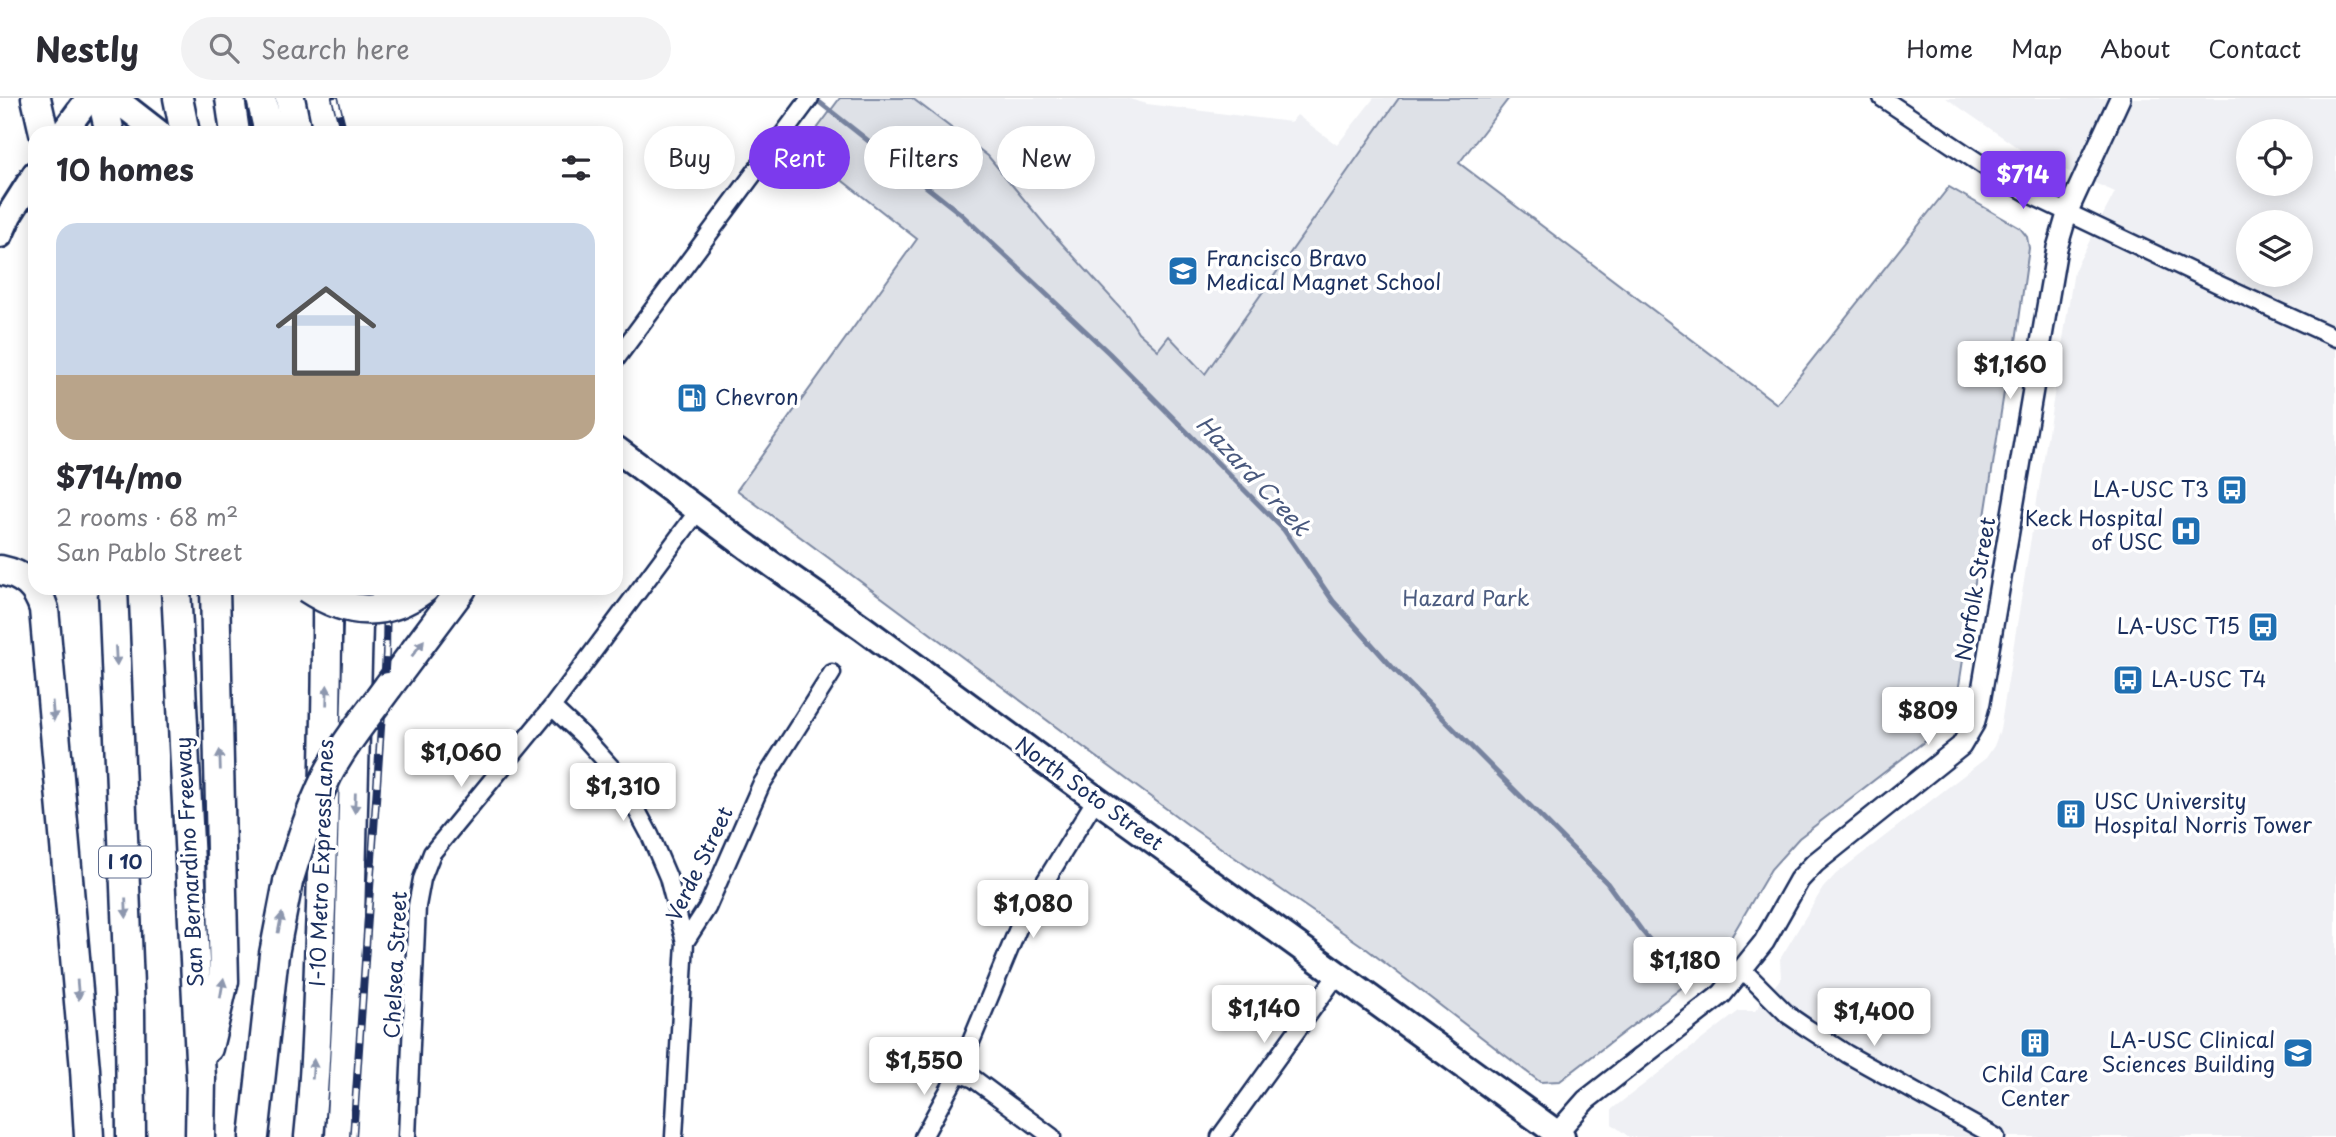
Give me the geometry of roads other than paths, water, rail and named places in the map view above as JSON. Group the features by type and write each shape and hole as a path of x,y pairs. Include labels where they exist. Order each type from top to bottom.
{"highway":[{"path":"36,98 42,126"},
{"path":"102,98 108,126"},
{"path":"178,98 184,126"},
{"path":"230,98 234,126"},
{"path":"261,98 267,126"},
{"path":"290,98 296,126"},
{"path":"0,570 22,576 28,581"},
{"path":"0,579 15,579 28,584"},
{"path":"39,595 45,623 89,1137"},
{"name":"I 10","path":"113,595 130,1011 131,1137"},
{"name":"San Bernardino Freeway","path":"176,595 201,1078 200,1137"},
{"path":"201,1078 224,981 215,595"},
{"path":"319,595 337,605 373,610 403,602 414,595"},
{"name":"I-10 Metro ExpressLanes","path":"309,1137 321,885 328,664 327,595"},
{"name":"I-10 Metro ExpressLanes","path":"340,1137 349,962 359,595"},
{"path":"254,1137 274,954 288,882 305,826 328,774 359,726 454,598"}],"main road":[{"path":"68,126 89,98"},
{"path":"114,98 150,126"},
{"path":"178,98 194,109 192,126"},
{"path":"0,235 28,185"},
{"name":"North Soto Street","path":"623,454 1560,1135"}],"street":[{"path":"623,350 810,98"},
{"path":"1882,98 2033,196 2336,338"},
{"name":"Norfolk Street","path":"1560,1135 1578,1107 1722,994 1764,942 1803,875 1961,746 1974,724 1980,702 2057,248 2068,211 2120,98"},
{"name":"Chelsea Street","path":"407,1137 417,906 422,879 432,853 552,707 698,511"},
{"name":"Verde Street","path":"674,1137 685,943 707,908 761,785 832,673"},
{"path":"552,707 618,775 650,835 668,877 685,943"},
{"path":"923,1137 958,1073 1021,919 1096,799"},
{"path":"1744,970 1788,1015 1807,1028 1847,1054 1996,1137"},
{"path":"1220,1137 1337,975"},
{"path":"958,1073 974,1079 1052,1137"}],"waterway":[{"name":"Hazard Creek","path":"814,98 961,214 1109,353 1284,530 1333,601 1393,668 1607,883 1642,931 1683,979"}],"railway":[{"path":"335,98 342,126"},
{"path":"353,1137 386,654 387,595"}],"place":[{"name":"Francisco Bravo Medical Magnet School","path":"1183,271"},
{"name":"Chevron","path":"692,398"},
{"name":"LA-USC T3","path":"2232,490"},
{"name":"Keck Hospital of USC","path":"2186,531"},
{"name":"LA-USC T15","path":"2263,627"},
{"name":"LA-USC T4","path":"2128,680"},
{"name":"USC University Hospital Norris Tower","path":"2071,814"},
{"name":"Child Care Center","path":"2035,1043"},
{"name":"LA-USC Clinical Sciences Building","path":"2298,1053"}],"park label":[{"name":"Hazard Park","path":"1466,599"}]}
